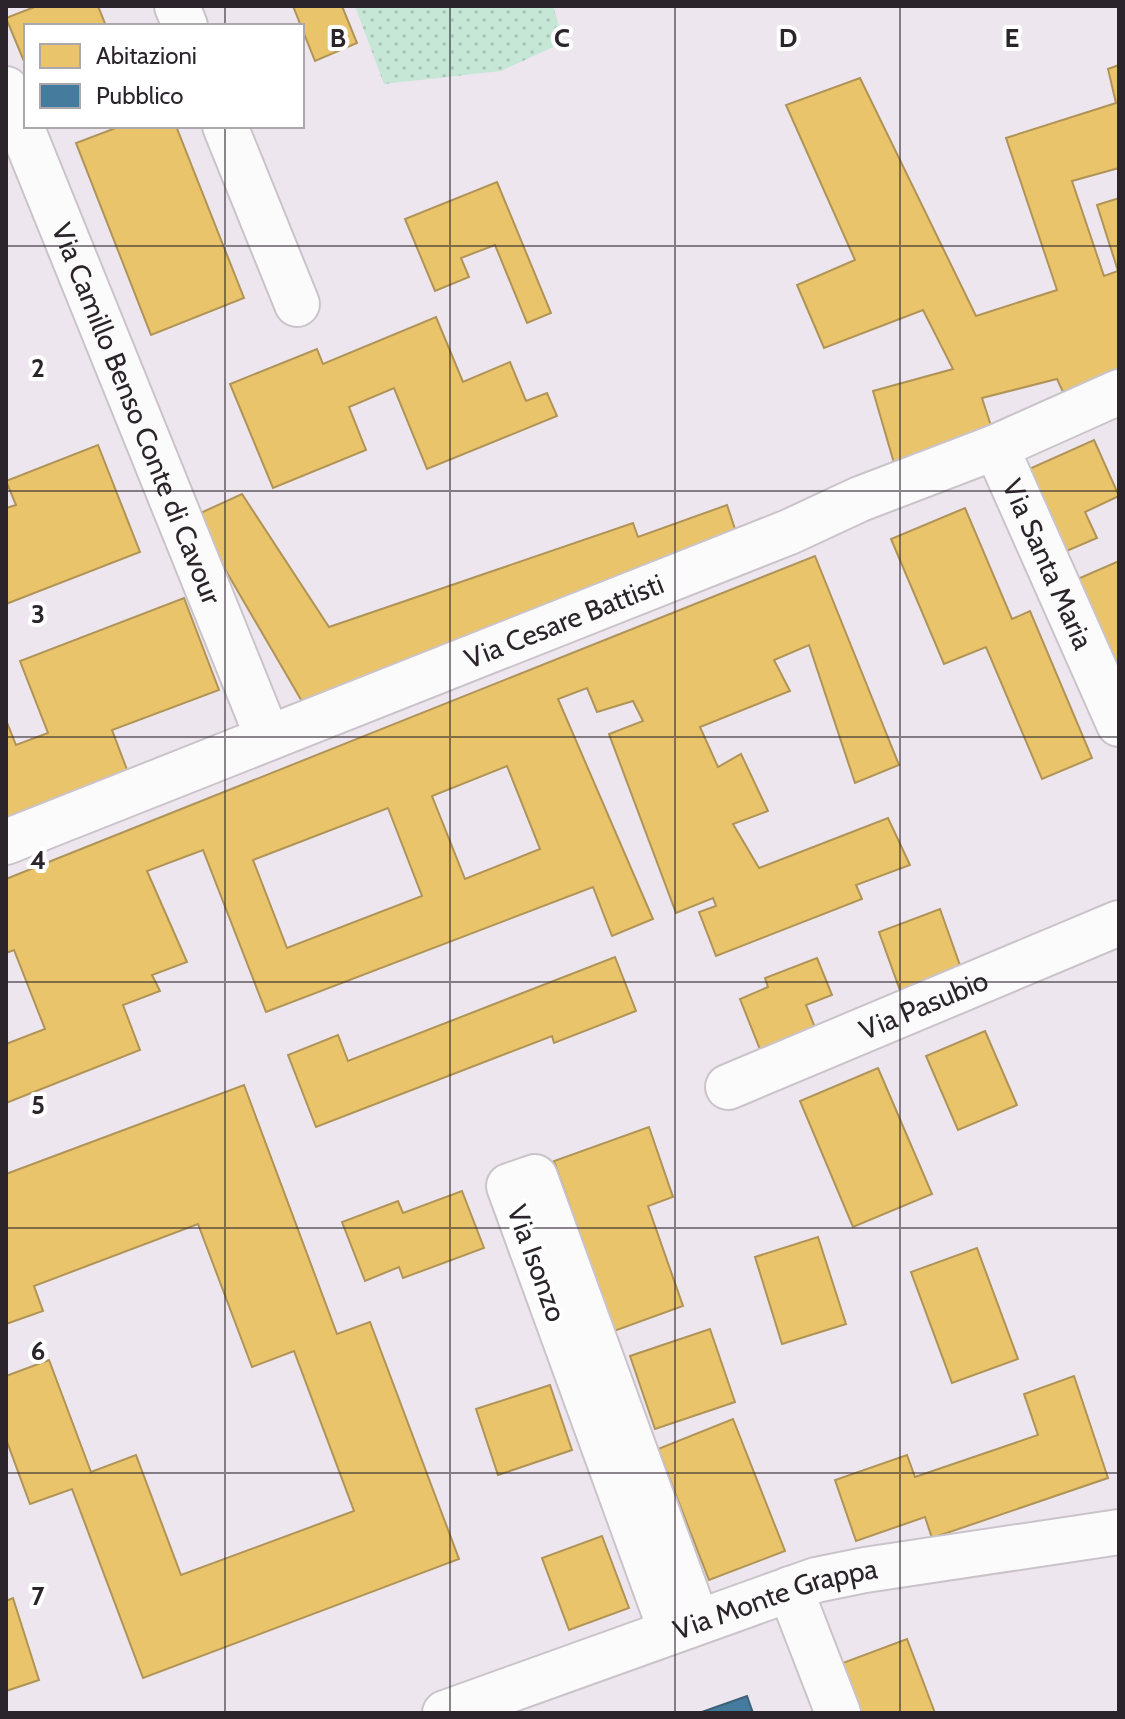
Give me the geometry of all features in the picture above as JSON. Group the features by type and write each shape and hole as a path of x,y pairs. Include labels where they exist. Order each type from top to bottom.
{"street":[{"name":"Via Camillo Benso Conte di Cavour","path":"6,89 268,738"},
{"path":"226,128 297,304"},
{"name":"Via Cesare Battisti","path":"6,842 789,532 886,488 996,447 1119,392"},
{"name":"Via Santa Maria","path":"996,447 1119,724"},
{"name":"Via Pasubio","path":"728,1087 1119,923"},
{"name":"Via Isonzo","path":"535,1177 684,1627 509,1186 535,1177"},
{"name":"Via Monte Grappa","path":"445,1713 816,1580 1119,1532"},
{"path":"790,1589 838,1713"}],"green space":[{"path":"355,6 553,6 564,42 501,71 384,84"}],"building: Abitazioni":[{"path":"37,6 98,6 105,24 24,24 24,61 6,18"},
{"path":"293,6 342,6 357,43 315,61 304,34 304,24 300,24"},
{"path":"1119,65 1119,168 1072,181 1104,276 1118,271 1097,205 1119,198 1119,371 1063,392 1057,379 982,398 993,432 894,463 873,391 953,369 923,310 824,348 797,285 855,260 786,105 860,78 976,316 1057,290 1006,138 1116,103 1108,69"},
{"path":"116,128 177,128 244,298 151,335 76,143"},
{"path":"497,182 551,313 527,323 495,245 461,258 469,277 435,291 405,219"},
{"path":"436,317 463,382 510,362 526,401 547,393 557,416 427,469 394,388 349,407 366,450 273,488 230,384 317,349 323,364"},
{"path":"1094,440 1119,496 1085,512 1097,538 1055,556 1018,474"},
{"path":"98,445 140,552 6,604 6,508 16,505 6,481"},
{"path":"242,494 329,627 633,523 638,537 727,505 739,541 307,710 194,516"},
{"path":"965,508 1012,619 1030,611 1092,758 1042,779 986,647 944,664 891,539"},
{"path":"815,556 899,765 855,783 809,645 774,660 790,691 700,727 718,767 741,754 768,811 733,824 759,868 888,818 910,865 856,885 862,899 716,956 699,912 716,906 713,898 676,913 609,734 643,721 633,701 597,712 587,688 558,699 653,919 612,936 593,887 266,1012 203,850 147,871 187,962 152,975 160,991 123,1005 140,1050 6,1103 6,1044 45,1029 14,950 6,953 6,879","holes":["507,766 540,849 465,879 432,796","388,808 422,896 287,948 253,860"]},
{"path":"1119,561 1119,664 1110,668 1073,581"},
{"path":"184,598 219,690 112,730 129,775 6,822 6,720 16,745 48,733 20,661"},
{"path":"940,909 963,974 902,996 879,932"},
{"path":"615,957 636,1011 554,1043 552,1036 316,1127 288,1055 338,1035 348,1061"},
{"path":"817,958 832,995 806,1005 818,1035 763,1057 740,999 768,987 765,978"},
{"path":"985,1031 1017,1105 958,1130 926,1056"},
{"path":"878,1068 932,1194 853,1227 800,1101"},
{"path":"244,1085 337,1334 370,1322 459,1559 143,1678 72,1489 30,1504 6,1439 6,1376 49,1360 91,1472 136,1455 181,1575 354,1511 294,1351 252,1367 198,1224 34,1286 43,1311 6,1324 6,1174"},
{"path":"649,1127 673,1197 648,1206 683,1306 614,1331 554,1161"},
{"path":"462,1191 484,1248 403,1278 399,1267 365,1281 342,1222 398,1201 403,1213"},
{"path":"818,1237 846,1324 782,1344 755,1257"},
{"path":"977,1248 1018,1359 952,1383 911,1272"},
{"path":"710,1329 735,1402 655,1429 630,1356"},
{"path":"1074,1376 1108,1478 932,1538 925,1517 856,1541 835,1480 907,1455 915,1477 1038,1435 1024,1394"},
{"path":"550,1385 572,1450 498,1475 476,1409"},
{"path":"733,1419 785,1551 709,1580 658,1449"},
{"path":"602,1536 629,1608 569,1630 542,1558"},
{"path":"13,1598 39,1680 6,1691 6,1601"},
{"path":"907,1639 935,1713 858,1713 840,1664"}],"building: Pubblico":[{"path":"747,1696 753,1713 699,1713"}]}
